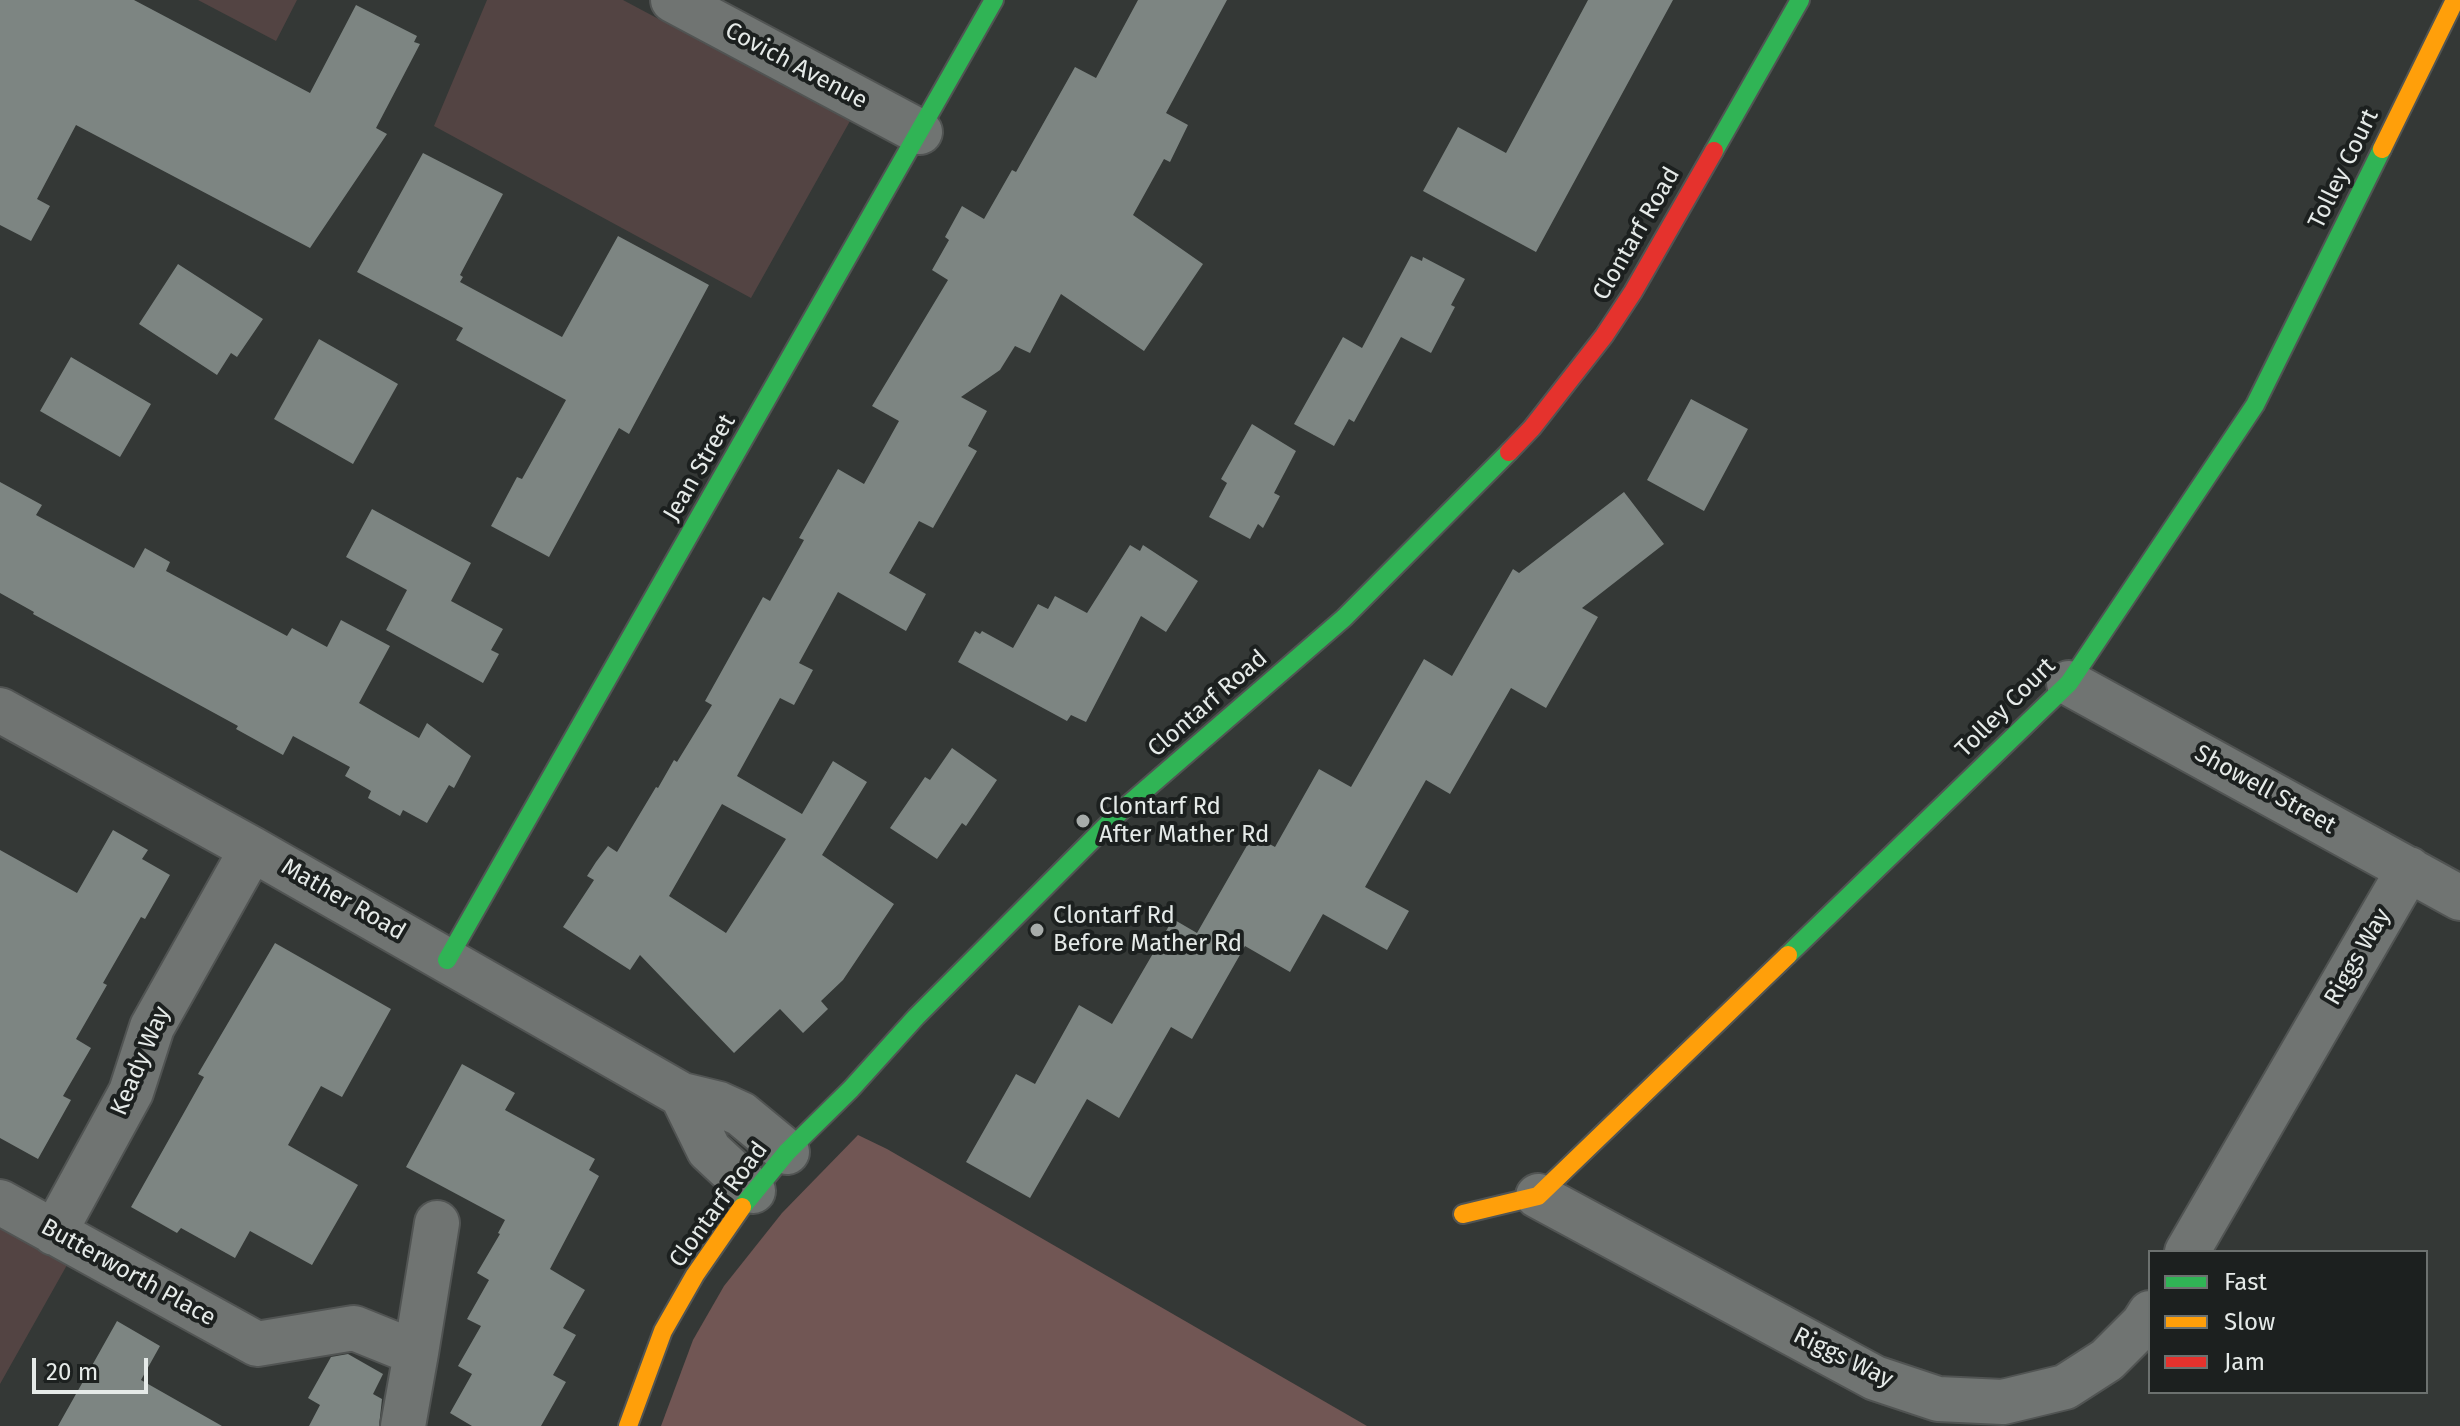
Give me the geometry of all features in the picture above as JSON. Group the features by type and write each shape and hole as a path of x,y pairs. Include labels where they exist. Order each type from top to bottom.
{"street":[{"name":"Covich Avenue","path":"673,0 920,132"},
{"name":"Jean Street","path":"447,960 994,0"},
{"name":"Clontarf Road","path":"628,1426 663,1331 695,1275 753,1191 787,1152 851,1089 926,1006 1122,810 1344,618 1532,428 1604,336 1633,292 1800,0"},
{"name":"Tolley Court","path":"1538,1196 2069,683 2255,405 2455,0"},
{"name":"Showell Street","path":"2069,683 2460,898"},
{"name":"Mather Road","path":"0,710 252,849 682,1095 719,1104 741,1114 787,1152"},
{"name":"Keady Way","path":"54,1233 131,1092 152,1027 252,849"},
{"name":"Riggs Way","path":"2188,1250 2409,869"},
{"path":"682,1095 709,1150 753,1191"},
{"name":"Riggs Way","path":"1538,1196 1875,1378 1938,1399 2003,1402 2065,1387 2107,1360 2148,1316"},
{"path":"1463,1214 1538,1196"},
{"name":"Butterworth Place","path":"0,1202 257,1344 354,1328 416,1353"},
{"path":"403,1426 437,1223"}],"shaded area":[{"path":"198,0 297,0 276,41"},
{"path":"487,0 623,0 850,121 751,298 434,126"},
{"path":"858,1135 1367,1426 661,1426 693,1340 724,1286 782,1213"},
{"path":"0,1227 67,1265 0,1384"}],"building":[{"path":"0,0 134,0 310,93 356,5 417,36 414,42 420,44 376,128 387,134 310,248 76,125 37,199 50,206 31,241 0,225"},
{"path":"1138,0 1227,0 1166,113 1188,125 1170,162 1164,159 1133,215 1203,264 1144,351 1061,294 1030,353 1015,346 1000,370 961,397 987,411 968,446 977,451 933,528 919,521 889,573 926,594 906,631 838,592 799,663 813,670 794,705 780,698 737,776 802,814 833,761 867,782 822,855 894,904 843,980 821,1001 828,1009 803,1033 780,1009 734,1053 640,955 630,970 563,927 594,880 587,876 596,862 608,846 617,852 656,787 674,760 677,762 712,705 705,701 763,597 770,601 804,540 799,538 838,469 864,484 899,421 872,406 948,280 932,270 949,240 945,237 962,206 984,219 1012,170 1016,172 1075,67 1096,78","holes":["722,804 786,839 726,933 669,896"]},
{"path":"1588,0 1673,0 1536,252 1423,191 1458,127 1506,153"},
{"path":"423,153 503,194 460,275 463,277 460,282 562,337 618,236 709,285 629,434 619,428 549,557 491,526 517,477 522,479 566,400 456,340 463,328 357,272"},
{"path":"1411,256 1422,261 1423,257 1465,279 1451,305 1455,307 1431,353 1401,337 1354,422 1349,419 1334,446 1294,424 1343,337 1362,348"},
{"path":"178,264 263,319 237,357 231,353 217,375 139,324"},
{"path":"319,339 398,384 353,464 274,419"},
{"path":"71,357 151,404 120,457 40,411"},
{"path":"1691,399 1748,429 1704,511 1647,480"},
{"path":"1252,424 1296,451 1274,493 1280,496 1263,528 1258,524 1250,539 1209,517 1227,483 1221,479"},
{"path":"0,482 42,505 36,515 134,568 145,548 170,562 166,571 287,636 292,628 327,647 341,620 390,646 359,703 419,738 427,723 471,756 454,788 449,785 427,823 403,810 400,816 368,798 371,791 345,776 350,767 293,736 283,755 236,729 238,726 0,593"},
{"path":"1624,492 1664,544 1582,608 1598,617 1546,708 1511,688 1450,794 1426,780 1365,887 1409,911 1387,950 1323,914 1290,972 1245,946 1192,1039 1171,1027 1119,1118 1087,1099 1030,1198 966,1162 1016,1074 1035,1084 1079,1005 1112,1024 1173,919 1197,933 1253,835 1275,847 1319,769 1351,787 1424,659 1452,676 1513,569 1519,573"},
{"path":"372,509 471,563 451,601 503,629 491,650 499,654 483,683 386,630 407,590 346,557"},
{"path":"1130,545 1140,551 1143,545 1198,581 1166,632 1141,616 1086,722 1071,715 1067,721 958,662 975,631 980,634 982,631 1013,648 1038,604 1048,609 1055,596 1087,613"},
{"path":"952,748 997,780 966,826 962,823 937,859 890,828 925,777 930,780"},
{"path":"113,830 148,850 142,859 170,875 145,919 141,917 103,983 107,985 76,1039 91,1048 63,1096 71,1100 38,1159 0,1138 0,850 77,893"},
{"path":"275,943 391,1009 342,1097 321,1086 288,1145 358,1185 312,1265 250,1231 235,1258 181,1228 177,1233 131,1207 204,1077 198,1074"},
{"path":"462,1064 515,1093 505,1110 595,1159 589,1170 599,1176 550,1269 585,1290 563,1328 576,1335 553,1375 566,1382 541,1426 472,1426 450,1413 472,1374 458,1366 481,1326 467,1319 489,1280 477,1273 505,1220 406,1167"},
{"path":"117,1321 160,1346 141,1380 222,1426 58,1426"},
{"path":"348,1354 383,1374 373,1394 382,1399 379,1426 309,1426 320,1405 308,1398 331,1357"}],"traffic: fast":[{"path":"447,960 994,0"},
{"path":"1714,151 1800,0"},
{"path":"1788,955 2069,683 2255,405 2382,149"},
{"path":"742,1207 787,1152 851,1089 916,1017 1122,810 1344,618 1509,452"}],"traffic: slow":[{"path":"2382,149 2455,0"},
{"path":"1463,1214 1538,1196 1788,955"},
{"path":"628,1426 663,1331 695,1275 742,1207"}],"traffic: jam":[{"path":"1509,452 1532,428 1604,336 1633,292 1714,151"}],"place":[{"name":"Clontarf Rd After Mather Rd","path":"1083,821"},
{"name":"Clontarf Rd Before Mather Rd","path":"1037,930"}]}
